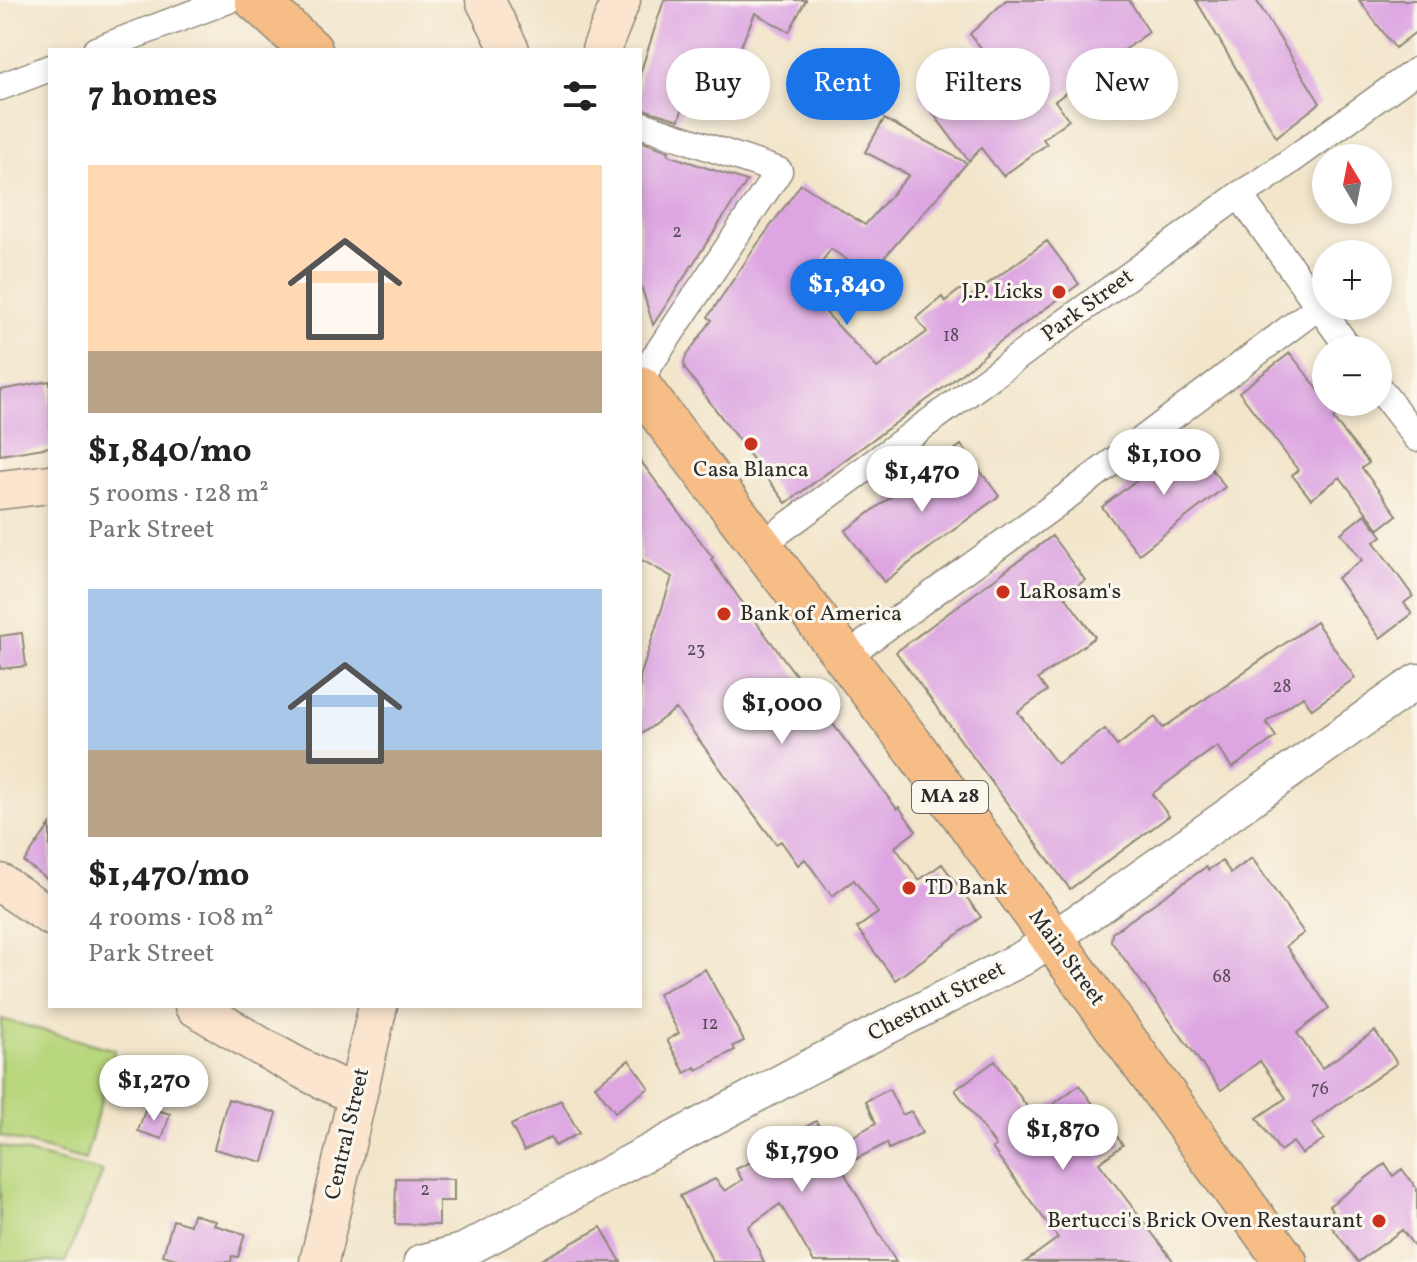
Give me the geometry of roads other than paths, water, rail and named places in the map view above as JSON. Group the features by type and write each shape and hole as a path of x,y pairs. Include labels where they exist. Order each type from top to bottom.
{"main road":[{"path":"256,0 309,48"},
{"path":"485,0 509,48"},
{"path":"602,48 621,0"},
{"name":"Main Street","path":"642,390 915,749 1286,1262"},
{"path":"0,490 48,484"},
{"path":"0,883 48,915"},
{"path":"197,1008 306,1073 356,1095"},
{"name":"Central Street","path":"319,1262 378,1008"}],"street":[{"path":"101,48 228,0"},
{"path":"0,87 48,69"},
{"name":"Park Street","path":"761,545 1239,195 1417,70"},
{"path":"642,125 779,171 642,376"},
{"path":"1239,195 1312,296"},
{"path":"844,658 1054,506 1312,311"},
{"path":"1392,405 1417,438"},
{"name":"Chestnut Street","path":"421,1262 463,1251 805,1069 1023,958 1417,681"}],"place":[{"name":"J.P. Licks","path":"1059,292"},
{"name":"Casa Blanca","path":"751,444"},
{"name":"LaRosam's","path":"1003,592"},
{"name":"Bank of America","path":"724,614"},
{"name":"TD Bank","path":"909,888"},
{"name":"Bertucci's Brick Oven Restaurant","path":"1379,1221"}]}
